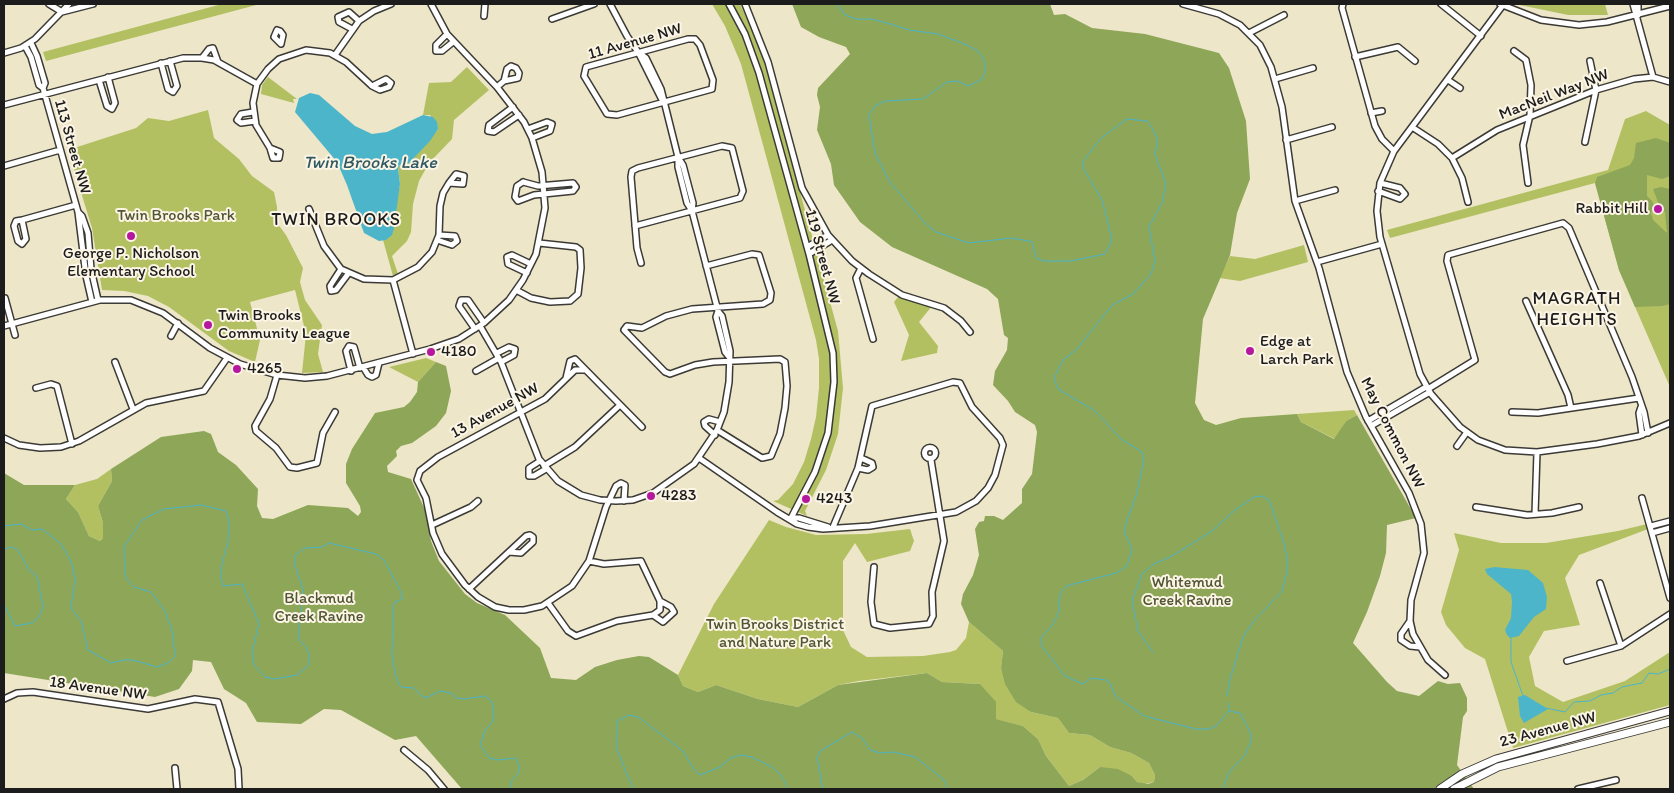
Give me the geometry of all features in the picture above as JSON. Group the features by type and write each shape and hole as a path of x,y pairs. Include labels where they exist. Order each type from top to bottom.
{"main road":[{"name":"23 Avenue NW","path":"1440,789 1462,774 1496,759 1670,711"},
{"name":"23 Avenue NW","path":"1454,789 1498,767 1670,722"}],"street":[{"path":"49,4 62,12 93,4"},
{"path":"4,53 31,43 69,4"},
{"path":"335,55 359,21 374,11 390,4"},
{"path":"4,326 95,301 118,299 138,302 150,306 178,323 227,358 251,368 277,375 311,378 362,368 413,354 451,342 480,326 501,309 527,273 539,243 545,186 540,159 528,129 497,87 453,42 431,4"},
{"path":"484,16 485,4"},
{"path":"552,19 594,4"},
{"path":"480,326 459,306 461,300 468,300 480,326 499,358 540,461 558,481 576,493 608,501 624,501 640,498 659,490 685,472 699,458 716,432 728,396 730,351 722,316 717,308 692,211 693,203 683,165 678,157 664,103 664,96 646,58 638,52 610,4"},
{"name":"119 Street NW","path":"729,4 742,27 755,58 809,254 833,353 833,406 821,458 791,518"},
{"name":"119 Street NW","path":"745,4 768,62 802,188 828,235 861,268 902,295 944,308 961,321 970,332"},
{"name":"May Common NW","path":"1183,4 1196,5 1224,16 1250,33 1267,57 1282,107 1296,201 1317,262 1347,372 1368,421 1409,494 1421,524 1424,553 1411,600 1410,621 1420,648 1428,660 1444,675"},
{"path":"1343,4 1342,8 1371,114 1379,135 1394,150"},
{"path":"1440,4 1481,36"},
{"path":"1633,4 1638,15 1653,77"},
{"path":"1638,4 1638,15"},
{"path":"1670,6 1598,24 1569,24 1528,16 1502,5 1481,36 1394,150 1380,183 1377,217 1382,244 1414,359 1428,389 1449,416 1478,440 1505,450 1537,452 1645,434 1670,423"},
{"path":"352,29 339,22 338,17 349,12 359,21"},
{"path":"1250,33 1284,16"},
{"path":"447,34 436,45 436,51 442,51 453,42"},
{"name":"11 Avenue NW","path":"695,39 709,65 713,87 707,92 609,116 585,78 584,72 590,65 638,52 695,39"},
{"name":"113 Street NW","path":"31,43 45,83 44,91 78,212 86,276 95,301"},
{"path":"281,44 286,55"},
{"name":"113 Street NW","path":"25,46 31,57 39,85 44,91"},
{"path":"1355,57 1398,47 1415,61"},
{"path":"202,58 209,49 213,48 218,62"},
{"path":"270,148 262,137 255,121 253,112 254,98 258,84 268,69 286,55 311,50 335,55 372,86"},
{"path":"1514,51 1526,60 1531,85 1530,115 1523,145 1528,183"},
{"path":"4,105 44,91 99,80 161,63 202,58 218,62 258,84"},
{"path":"161,63 168,89 173,92 177,86 170,61"},
{"path":"1585,142 1596,90 1590,61"},
{"path":"1275,79 1313,68"},
{"path":"99,80 107,106 112,109 115,103 108,77"},
{"name":"MacNeil Way NW","path":"1452,158 1497,130 1530,115 1596,90 1634,79 1653,77 1670,82"},
{"path":"1448,80 1460,88"},
{"path":"497,87 504,81"},
{"path":"513,107 489,125 488,131 493,133 519,116"},
{"path":"1371,114 1382,111"},
{"path":"253,112 241,114 237,120 241,123 255,121"},
{"path":"528,129 547,122 552,124 551,130 532,138"},
{"path":"1286,140 1332,127"},
{"path":"1412,127 1438,144 1452,158 1462,178 1468,202"},
{"path":"635,226 737,200 743,195 730,147 722,146 632,171 635,226 641,262"},
{"path":"4,166 60,150"},
{"path":"308,209 324,246 341,269 348,274 369,280 393,280 423,263 438,238 440,206 443,193 449,183"},
{"path":"520,183 545,186 573,183 576,187 573,192 531,196 520,201 515,196 520,183"},
{"path":"1378,192 1400,199 1405,194 1400,188 1380,183"},
{"path":"1296,201 1335,190"},
{"path":"22,220 76,205"},
{"path":"1371,426 1475,360 1447,261 1448,255 1563,223 1569,228 1632,377 1644,412 1645,434"},
{"path":"807,247 828,235"},
{"path":"809,254 832,240"},
{"path":"516,290 531,298 543,301 572,300 578,294 580,285 580,250 575,247 539,243"},
{"path":"1317,262 1382,244"},
{"path":"636,344 635,334 642,328 680,311 763,304 770,300 769,285 759,255 752,254 706,266"},
{"path":"527,273 508,264 507,257 512,255 531,264"},
{"path":"861,268 856,278 873,338"},
{"path":"341,269 330,286 331,290 336,290 348,274"},
{"path":"393,280 413,354"},
{"path":"5,298 15,335"},
{"path":"1526,301 1568,395 1571,408"},
{"path":"170,336 178,323"},
{"path":"642,328 627,326 624,330 665,372 670,374 700,364 729,359 780,359 785,362 787,375 785,408 774,452 768,458 762,458 705,426 704,422 708,419 720,422"},
{"path":"351,370 346,351 348,346 354,347 362,368 368,375 372,377 376,375 379,363"},
{"path":"4,438 33,448 72,444 94,435 134,409 158,399 201,392 208,387 227,358"},
{"path":"476,370 499,358"},
{"path":"565,380 571,360 577,360 642,427"},
{"path":"115,362 134,409"},
{"name":"13 Avenue NW","path":"432,525 427,502 417,476 438,456 545,399 577,369 585,370"},
{"path":"277,375 270,399 255,426 258,433 276,448 290,466 297,468 317,463 322,437 335,412"},
{"path":"699,458 745,490 791,518 799,518 830,527 885,524 962,510 984,493 995,475 1003,445 1002,440 972,407 960,383 953,382 873,405 858,468 830,527"},
{"path":"36,388 51,384 56,386 72,444"},
{"path":"1368,421 1428,389"},
{"path":"1512,412 1526,414 1639,398"},
{"path":"540,461 529,468 529,476 534,476 575,448 620,405"},
{"path":"1458,446 1467,432"},
{"path":"1535,514 1537,452"},
{"path":"858,468 868,470 873,467 872,463 861,458"},
{"path":"874,567 871,602 872,620 875,625 890,628 929,624 933,618 934,584 944,547 930,460"},
{"path":"478,500 471,508 432,525 442,554 469,589 485,602 502,609 516,611 536,608 548,603 572,586 589,561 608,501 621,483 625,485 624,501"},
{"path":"1642,498 1670,598"},
{"path":"1476,507 1497,512 1535,514 1552,513 1579,507"},
{"path":"1652,530 1670,522"},
{"path":"1652,530 1670,528"},
{"path":"469,589 496,561 528,535 532,537 532,544 521,553 509,552"},
{"path":"548,603 568,631 576,636 617,621 653,615 660,610 660,601 641,561 604,564 589,561"},
{"path":"1600,583 1622,646"},
{"path":"653,615 663,622 674,612 671,607 660,601"},
{"path":"1566,661 1622,646 1670,614"},
{"name":"May Common NW","path":"1410,621 1401,634 1401,640 1410,646 1420,648"},
{"name":"18 Avenue NW","path":"4,699 17,693 30,692 142,709 160,708 195,699 209,700 220,704 239,773 239,789"},
{"path":"404,750 428,770 444,789"},
{"path":"175,768 177,789"},
{"path":"1578,789 1616,780"}],"green space":[{"path":"222,4 260,4 46,61 43,52"},
{"path":"712,4 740,4 753,31 765,64 838,331 843,388 838,434 826,470 805,511 807,516 773,501 778,500 793,484 804,462 811,439 816,417 819,388 819,359 816,340 741,64 725,26"},
{"name":"Whitemud Creek Ravine","path":"792,4 1050,4 1054,15 1065,14 1092,28 1145,34 1219,53 1229,68 1246,121 1250,179 1237,213 1230,255 1203,319 1195,403 1204,420 1216,425 1241,418 1297,414 1301,422 1334,439 1346,421 1357,415 1416,518 1387,525 1386,553 1380,576 1353,643 1397,691 1419,696 1438,681 1448,684 1460,683 1467,698 1467,711 1463,717 1457,765 1474,789 462,789 416,736 395,740 341,710 324,709 301,724 257,722 246,703 224,689 211,662 193,660 192,671 179,689 155,697 4,673 4,473 24,485 75,485 66,499 78,512 89,536 100,541 103,538 103,523 98,506 112,481 111,469 161,437 204,431 211,434 218,452 236,465 258,489 257,506 262,518 273,519 308,505 348,508 358,516 361,512 360,506 346,483 346,464 352,449 375,413 404,407 410,402 417,392 418,382 436,362 446,366 451,391 446,413 436,426 412,443 401,446 396,451 397,456 387,466 388,472 411,479 426,512 431,541 439,561 465,594 477,603 505,615 540,648 551,678 576,680 595,667 617,660 639,656 649,657 678,675 683,686 698,692 716,685 758,699 798,707 838,685 927,673 942,682 980,684 996,702 996,719 1023,726 1038,739 1046,756 1069,786 1083,780 1100,767 1118,769 1132,776 1137,782 1148,784 1154,782 1155,775 1149,763 1131,753 1110,747 1090,735 1069,733 1058,718 1031,712 1016,702 1005,684 1001,668 1003,651 969,622 961,604 963,594 973,575 979,555 975,529 979,522 984,521 985,516 994,516 1003,520 1022,503 1022,489 1032,474 1037,432 1035,425 1015,412 1008,401 993,385 995,371 1007,350 1008,338 1004,335 998,299 987,289 892,247 860,222 834,185 831,164 817,130 820,107 817,95 818,88 850,54 846,47 819,37 801,27"},
{"path":"1515,4 1605,4 1608,15 1568,15"},
{"path":"467,67 489,90 454,120 452,139 429,163 419,181 413,204 411,232 407,241 392,256 398,274 393,276 383,240 386,240 395,213 400,184 398,168 400,165 409,163 438,129 430,115 423,115 429,83 451,82"},
{"path":"268,77 297,99 293,99 294,103 261,94 262,85"},
{"name":"Twin Brooks Park","path":"208,110 214,138 239,159 252,176 274,192 277,207 277,223 286,235 303,268 300,282 305,300 322,325 318,354 323,372 302,373 306,334 295,290 250,302 260,340 255,362 229,351 169,307 148,296 124,291 102,290 92,228 68,150 136,128 148,118 169,121"},
{"path":"1646,111 1670,125 1670,387 1619,270 1595,183 1390,238 1387,230 1608,170 1625,119"},
{"path":"1656,138 1670,143 1670,176 1662,179 1647,175 1647,196 1655,208 1651,212 1653,220 1667,233 1665,212 1661,210 1653,189 1661,187 1670,189 1670,304 1635,307 1619,270 1595,183 1597,177 1630,165 1634,158 1636,143"},
{"path":"1304,245 1308,262 1240,281 1219,278 1230,256 1255,259"},
{"path":"898,297 932,306 919,322 938,346 937,353 901,361 909,335 894,302"},
{"path":"426,358 436,362 418,382 389,367"},
{"path":"1354,410 1357,415 1346,421 1335,439 1301,422 1297,414"},
{"path":"111,469 112,481 98,506 103,523 103,538 100,541 89,536 78,512 66,499 75,485 97,479"},
{"name":"Twin Brooks District and Nature Park","path":"769,520 816,535 866,534 910,529 914,541 910,551 867,562 855,543 843,561 843,630 851,647 867,657 923,656 950,652 956,650 966,638 969,622 1003,651 1001,669 1031,712 1058,718 1069,733 1090,735 1110,747 1131,753 1149,763 1155,775 1154,782 1145,784 1137,782 1132,776 1100,767 1083,780 1069,786 1046,756 1038,739 1023,726 995,719 980,684 942,682 927,673 838,685 798,707 758,699 716,685 698,692 683,686 678,675 714,604"},
{"path":"1647,524 1648,529 1579,555 1565,578 1580,625 1544,631 1529,657 1535,686 1563,702 1625,681 1670,652 1670,705 1513,748 1485,659 1465,648 1446,625 1441,612 1459,550 1454,533 1501,543 1546,543 1618,531"}],"water":[{"name":"Twin Brooks Lake","path":"310,93 319,95 355,126 372,134 387,132 423,115 433,117 437,122 438,129 430,141 409,163 400,165 398,168 400,184 394,228 392,235 386,240 379,241 364,233 337,162 295,112 299,98"},
{"path":"1494,567 1528,570 1543,583 1547,597 1546,609 1534,617 1519,636 1510,638 1505,630 1511,618 1511,594 1487,574 1485,569"},
{"path":"1525,695 1548,709 1524,723 1520,716 1518,697"}],"waterway":[{"path":"837,4 845,15 856,19 871,19 909,30 938,34 967,45 978,51 984,60 985,71 982,79 969,86 957,81 947,82 923,99 885,101 875,106 869,115 875,153 889,181 924,222 936,232 969,243 1011,238 1029,241 1032,242 1036,258 1044,261 1071,261 1105,254 1112,240 1102,200 1082,166 1084,160 1101,138 1127,119 1147,121 1153,129 1158,141 1155,154 1166,184 1162,203 1149,227 1155,261 1151,274 1133,294 1114,304 1107,311 1077,349 1063,360 1054,378 1058,389 1095,411 1121,439 1142,452 1144,461 1136,496 1126,523 1125,534 1132,550 1127,566 1116,573 1066,586 1060,594 1059,611 1054,623 1040,639 1041,645 1065,676 1083,684 1091,678 1106,680 1110,683 1115,696 1144,716 1196,729 1209,729 1216,726 1229,711 1240,713 1250,732 1251,740 1245,755 1229,772 1223,789"},
{"path":"1153,652 1138,631 1132,600 1142,574 1154,564 1172,556 1212,531 1235,510 1254,497 1262,496 1269,500 1285,546 1288,567 1282,591 1254,621 1243,637 1230,679 1227,696"},
{"path":"4,526 21,524 32,530 42,529 60,543 71,561 75,579 71,608 81,621 88,650 111,663 133,660 157,667 168,663 175,656 172,630 165,611 151,592 134,587 128,581 125,575 124,547 142,520 164,509 201,505 226,511 229,521 228,542 222,564 221,578 223,586 242,584 259,624 252,652 254,665 265,677 275,679 297,675 308,666 310,658 307,648 298,639 303,590 294,562 295,555 305,548 322,547 329,543 376,554 384,560 402,594 402,599 395,602 393,607 392,657 397,681 401,687 414,688 423,697 428,697 440,691 451,693 457,698 464,699 485,696 492,702 494,714 492,723 485,730 480,745 489,758 498,760 516,758 519,765 519,773 512,780 510,786 512,789"},
{"path":"4,549 12,547 18,550 29,570 37,576 43,607 39,617 32,623 15,626 4,605"},
{"path":"1511,638 1511,662 1523,696"},
{"path":"1546,708 1565,712 1574,702 1590,701 1601,695 1613,693 1622,687 1642,683 1649,673 1658,674 1670,669"},
{"path":"1228,703 1229,710"},
{"path":"633,789 616,747 617,721 629,715 638,717 683,751 693,768 700,775 720,767 731,758 740,755 752,757 772,767 780,774 789,789"},
{"path":"823,789 817,757 820,751 852,732 862,738 870,750 880,753 893,752 915,757 943,779 949,789"}],"place":[{"name":"Rabbit Hill","path":"1658,209"},
{"name":"George P. Nicholson Elementary School","path":"131,236"},
{"name":"Twin Brooks Community League","path":"208,325"},
{"name":"Edge at Larch Park","path":"1250,351"},
{"name":"4180","path":"431,352"},
{"name":"4265","path":"237,369"},
{"name":"4283","path":"651,496"},
{"name":"4243","path":"806,499"}],"district":[{"name":"TWIN BROOKS","path":"336,220"},
{"name":"MAGRATH HEIGHTS","path":"1577,309"}],"park label":[{"name":"Blackmud Creek Ravine","path":"319,608"}]}
